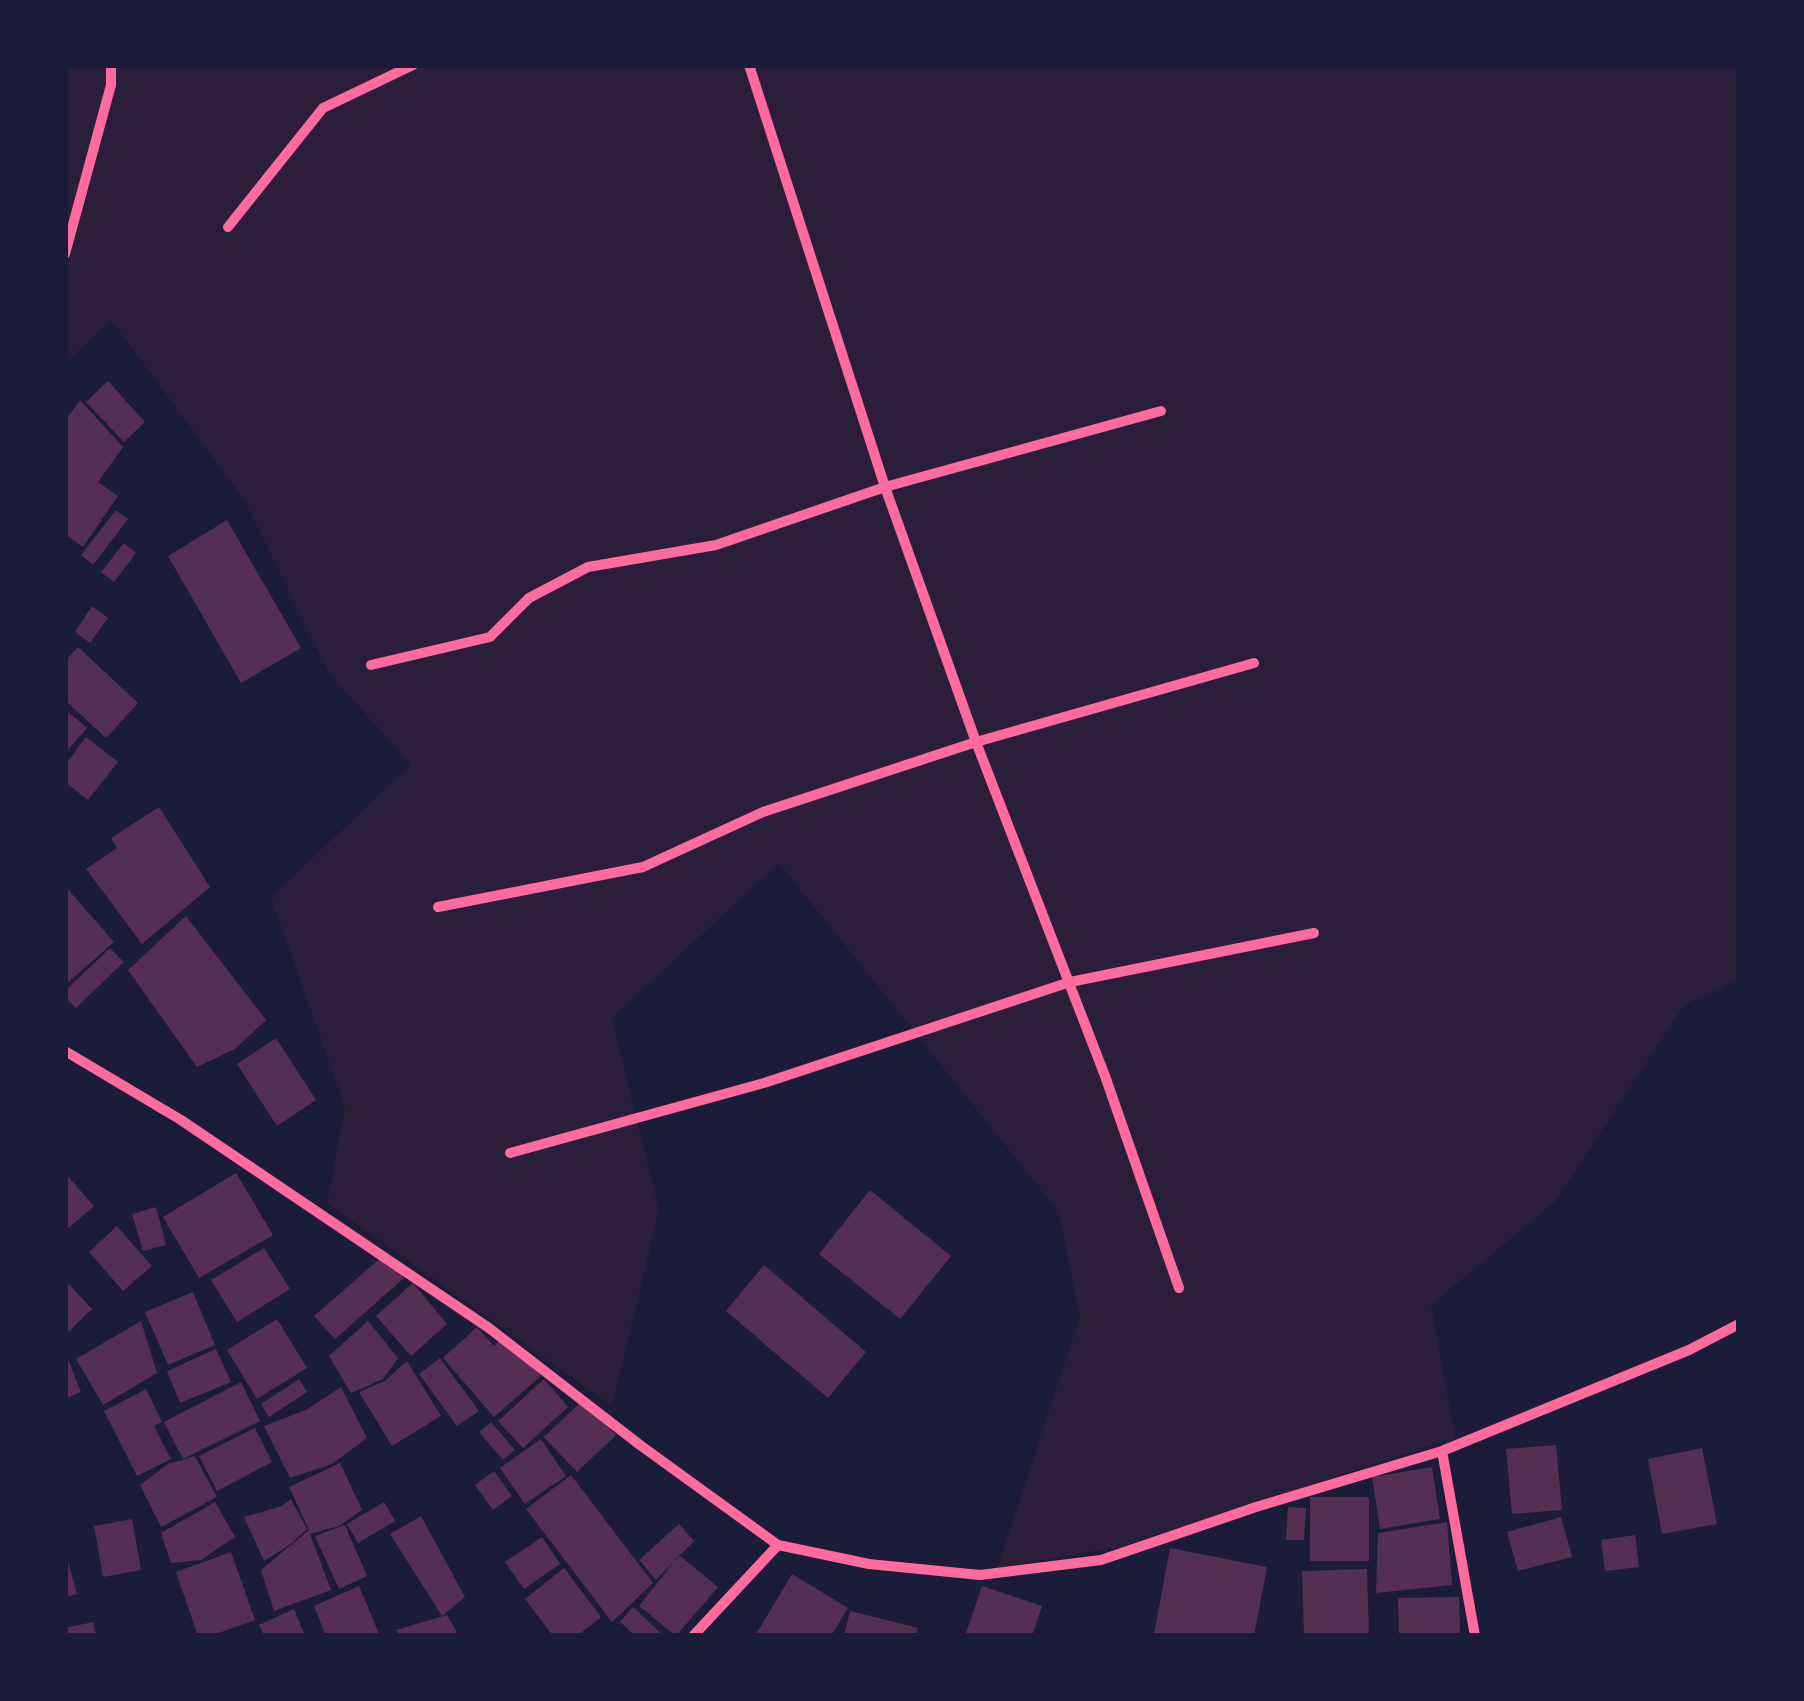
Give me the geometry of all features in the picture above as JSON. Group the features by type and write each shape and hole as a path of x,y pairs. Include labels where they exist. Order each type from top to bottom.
{"street":[{"path":"65,254 111,85 111,65"},
{"path":"228,227 323,108 413,65"},
{"path":"749,65 885,487 976,742 1070,982 1178,1288"},
{"path":"371,665 490,636 529,598 588,567 716,544 885,487 1161,410"},
{"path":"438,907 643,866 763,812 976,742 1254,663"},
{"path":"510,1153 764,1083 1070,982 1314,933"},
{"path":"65,1050 182,1120 489,1328 778,1545 869,1564 980,1575 1102,1560 1442,1451 1673,1356 1739,1324"},
{"path":"1442,1451 1475,1636"},
{"path":"693,1636 778,1545"}],"shaded area":[{"path":"65,65 1739,65 1739,980 1684,1005 1555,1202 1431,1305 1456,1441 1445,1441 1120,1547 997,1568 1080,1317 1059,1212 779,863 612,1018 659,1211 612,1406 327,1203 345,1108 271,897 411,765 329,673 243,498 111,320 65,364"}],"building":[{"path":"108,381 145,422 124,442 86,402"},
{"path":"80,400 123,447 98,482 118,496 83,547 65,534 65,421"},
{"path":"116,510 128,519 93,565 81,555"},
{"path":"227,520 301,648 241,683 168,556"},
{"path":"124,543 136,553 114,582 101,572"},
{"path":"92,606 108,618 90,643 75,632"},
{"path":"78,647 138,703 106,738 65,700 65,661"},
{"path":"65,709 87,728 65,753"},
{"path":"86,737 118,762 88,800 65,782 65,765"},
{"path":"159,807 210,887 142,944 86,869 117,848 111,838"},
{"path":"65,886 114,942 65,985"},
{"path":"186,916 266,1020 235,1049 197,1067 128,970"},
{"path":"110,948 124,962 76,1008 65,997 65,991"},
{"path":"276,1038 316,1100 277,1126 237,1064"},
{"path":"65,1173 94,1206 65,1231"},
{"path":"236,1173 273,1235 199,1278 163,1217"},
{"path":"870,1190 951,1256 900,1319 819,1254"},
{"path":"156,1207 166,1245 143,1251 132,1214"},
{"path":"117,1226 152,1266 123,1291 89,1252"},
{"path":"264,1248 290,1289 237,1322 211,1280"},
{"path":"384,1255 404,1278 335,1339 314,1316"},
{"path":"764,1265 866,1352 828,1398 726,1311"},
{"path":"65,1280 92,1309 65,1335"},
{"path":"413,1283 447,1324 411,1356 376,1316"},
{"path":"193,1292 215,1345 168,1365 145,1312"},
{"path":"277,1319 307,1368 257,1399 227,1350"},
{"path":"141,1321 157,1373 103,1405 76,1359"},
{"path":"368,1321 398,1358 383,1379 351,1393 329,1356"},
{"path":"477,1327 494,1346 506,1335 541,1376 494,1417 443,1358"},
{"path":"216,1349 231,1382 180,1403 167,1371"},
{"path":"65,1352 81,1392 65,1399"},
{"path":"440,1358 479,1411 457,1426 419,1374"},
{"path":"407,1361 441,1416 392,1446 359,1392 385,1381"},
{"path":"299,1379 307,1392 269,1417 261,1404"},
{"path":"544,1379 568,1407 523,1448 498,1421"},
{"path":"241,1382 260,1421 183,1459 164,1422"},
{"path":"341,1387 367,1438 332,1464 290,1478 264,1426 306,1410"},
{"path":"146,1389 162,1422 154,1426 171,1459 137,1476 104,1411"},
{"path":"583,1400 616,1435 577,1472 544,1437"},
{"path":"491,1422 515,1450 503,1460 479,1432"},
{"path":"255,1428 272,1462 217,1491 199,1456"},
{"path":"541,1439 566,1476 525,1504 500,1468"},
{"path":"1556,1445 1562,1510 1512,1514 1506,1449"},
{"path":"1702,1448 1717,1524 1662,1534 1648,1459"},
{"path":"195,1456 217,1497 161,1527 140,1485 168,1464"},
{"path":"340,1463 362,1510 339,1526 310,1534 331,1590 274,1611 261,1570 309,1530 289,1487"},
{"path":"1432,1467 1440,1519 1380,1529 1372,1477"},
{"path":"494,1471 512,1496 493,1510 475,1485"},
{"path":"571,1475 653,1583 612,1622 526,1509"},
{"path":"1310,1497 1369,1497 1369,1561 1310,1561"},
{"path":"291,1499 307,1529 264,1561 244,1517 282,1506"},
{"path":"215,1502 235,1537 201,1560 171,1563 161,1533"},
{"path":"384,1502 395,1521 358,1543 347,1524"},
{"path":"1288,1507 1306,1508 1304,1540 1286,1540"},
{"path":"421,1516 465,1597 442,1616 390,1534"},
{"path":"1561,1517 1572,1557 1518,1571 1507,1532"},
{"path":"132,1519 141,1570 103,1577 94,1526"},
{"path":"1447,1522 1452,1585 1376,1593 1378,1533"},
{"path":"679,1524 694,1541 656,1580 639,1560"},
{"path":"345,1525 367,1576 339,1589 315,1536"},
{"path":"1635,1535 1639,1567 1605,1571 1601,1540"},
{"path":"542,1537 560,1564 524,1589 505,1562"},
{"path":"1170,1548 1267,1567 1254,1636 1154,1634"},
{"path":"65,1550 77,1594 65,1597"},
{"path":"231,1552 255,1620 210,1636 198,1636 176,1572"},
{"path":"679,1555 718,1587 676,1636 639,1606"},
{"path":"564,1568 601,1617 577,1636 553,1636 525,1599"},
{"path":"1367,1569 1369,1636 1304,1636 1302,1571"},
{"path":"792,1574 848,1608 831,1636 755,1636"},
{"path":"359,1586 380,1636 326,1636 314,1606"},
{"path":"982,1586 1042,1606 1032,1636 965,1636"},
{"path":"1459,1597 1460,1636 1399,1636 1398,1598"},
{"path":"633,1607 664,1636 636,1636 620,1622"},
{"path":"294,1609 305,1636 264,1636 259,1625"},
{"path":"850,1611 918,1628 916,1636 844,1636"},
{"path":"447,1615 459,1636 400,1636 396,1630"},
{"path":"93,1622 96,1636 65,1636 65,1628"}]}
